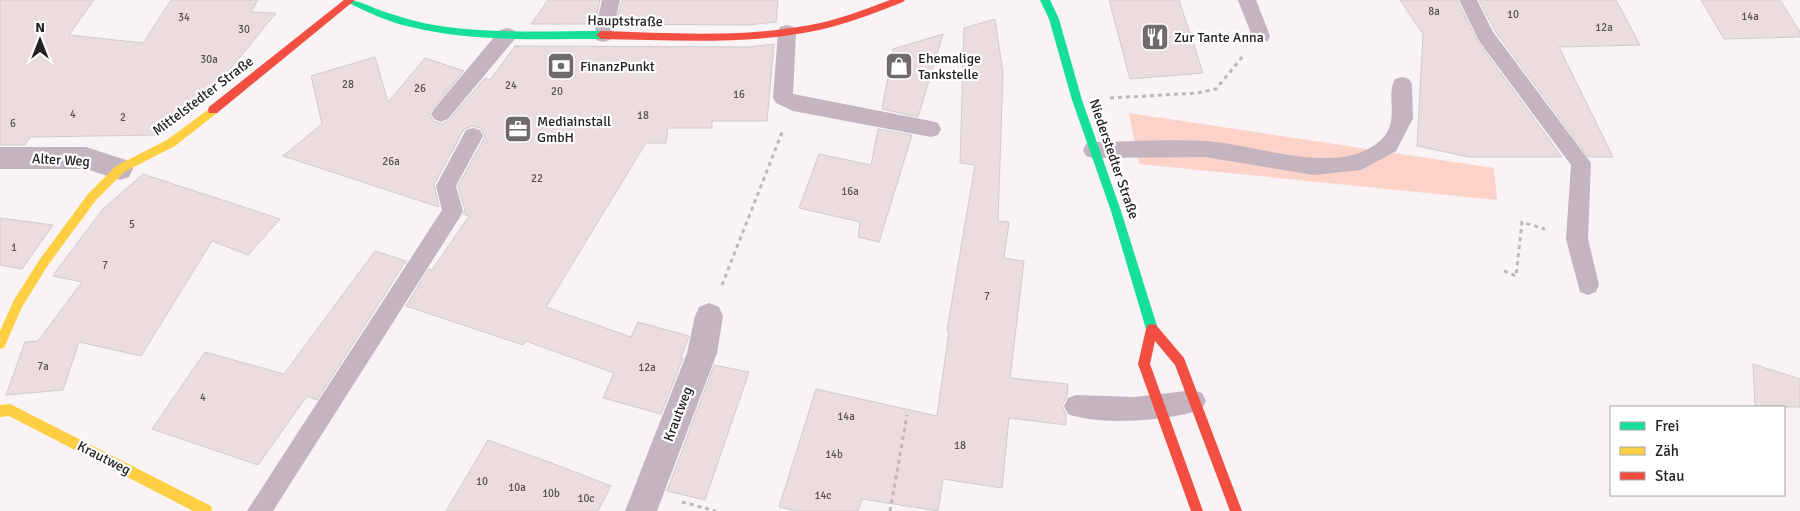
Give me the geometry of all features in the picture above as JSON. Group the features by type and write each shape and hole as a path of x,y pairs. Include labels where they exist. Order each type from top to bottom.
{"street":[{"name":"Hauptstraße","path":"350,0 368,11 434,29 507,35 730,36 787,32 839,22 900,0"},
{"name":"Mittelstedter Straße","path":"0,344 18,304 44,262 92,197 120,169 171,143 350,0"},
{"name":"Niederstedter Straße","path":"1045,0 1054,19 1077,100 1093,150 1116,210 1152,329 1180,362 1215,460 1236,511"},
{"name":"Alter Weg","path":"0,158 86,158 120,169"},
{"name":"Krautweg","path":"641,511 702,353 710,316"},
{"name":"Niederstedter Straße","path":"1152,329 1144,364 1196,511"},
{"name":"Krautweg","path":"0,412 10,410 206,511"}],"lane":[{"path":"603,35 612,0"},
{"path":"1246,0 1261,36"},
{"path":"1468,0 1486,36 1581,163 1577,239 1588,286"},
{"path":"787,32 783,98 793,104 930,129"},
{"path":"441,114 507,35"},
{"path":"1093,150 1205,149 1314,167 1361,162 1389,145 1403,119 1402,84"},
{"path":"259,511 453,211 446,186 473,136"},
{"path":"1076,406 1110,410 1158,407 1194,400"}],"path":[{"path":"1077,100 1197,93 1216,89 1261,36"},
{"path":"710,316 772,163 793,104"},
{"path":"1504,271 1516,276 1522,222 1577,239"},
{"path":"890,511 907,415"}],"shaded area":[{"path":"1129,113 1494,168 1497,200 1139,164"}],"building":[{"path":"0,0 94,0 69,35 143,43 171,0 258,0 251,12 276,13 205,100 177,122 174,121 160,135 30,137 25,145 0,145"},
{"path":"548,0 600,0 595,24 531,24"},
{"path":"622,0 778,0 776,22 748,25 616,24"},
{"name":"Zur Tante Anna","path":"1109,0 1179,0 1203,73 1130,79"},
{"path":"1400,0 1457,0 1478,42 1562,157 1469,157 1417,146 1423,34"},
{"path":"1479,0 1616,0 1640,45 1559,47 1613,157 1588,157 1495,31"},
{"path":"1701,0 1780,0 1800,32 1800,37 1724,39"},
{"path":"995,19 1003,73 998,221 1009,222 1004,258 1024,261 1010,378 1068,384 1067,396 1062,405 1066,415 1066,425 1009,418 1002,488 943,479 938,511 862,499 858,511 797,511 779,507 816,389 937,416 949,331 947,330 975,165 960,163 964,28"},
{"path":"943,34 918,117 882,109 893,49"},
{"path":"774,44 767,121 712,121 712,128 668,128 666,143 646,143 546,307 631,337 638,322 689,336 681,358 683,358 661,414 603,398 614,373 526,341 523,345 406,306 429,269 432,270 469,216 463,214 465,210 458,186 485,137 481,128 472,126 464,129 434,185 439,207 283,156 322,124 311,76 375,57 388,102 425,58 464,71 429,113 433,121 442,124 449,120 485,78 490,80 515,46 748,47"},
{"path":"878,129 912,135 879,242 858,237 860,222 799,208 819,154 871,165"},
{"path":"143,174 280,219 248,255 212,241 141,356 79,342 63,390 6,395 25,342 38,341 82,282 53,276 56,271 103,209"},
{"path":"0,218 53,225 22,269 0,265"},
{"path":"375,251 406,261 317,400 307,396 258,465 152,429 205,352 284,374"},
{"path":"1753,364 1800,379 1800,407 1755,406"},
{"path":"714,365 749,372 705,500 667,491"},
{"path":"488,440 611,486 598,511 446,511"}],"traffic: fast":[{"path":"350,0 379,14 441,30 505,35 601,35"},
{"path":"1045,0 1054,19 1077,100 1116,211 1152,329"}],"traffic: slow":[{"path":"0,344 18,304 44,262 92,197 120,169 171,143 213,110"},
{"path":"0,411 10,410 206,511"}],"traffic: jam":[{"path":"213,110 350,0"},
{"path":"601,35 721,37 781,33 839,22 900,0"},
{"path":"1152,329 1180,362 1236,511"},
{"path":"1152,329 1144,364 1197,511"}],"place":[{"name":"Zur Tante Anna","path":"1155,37"},
{"name":"FinanzPunkt","path":"561,66"},
{"name":"Ehemalige Tankstelle","path":"899,66"},
{"name":"Mediainstall GmbH","path":"518,129"}]}
